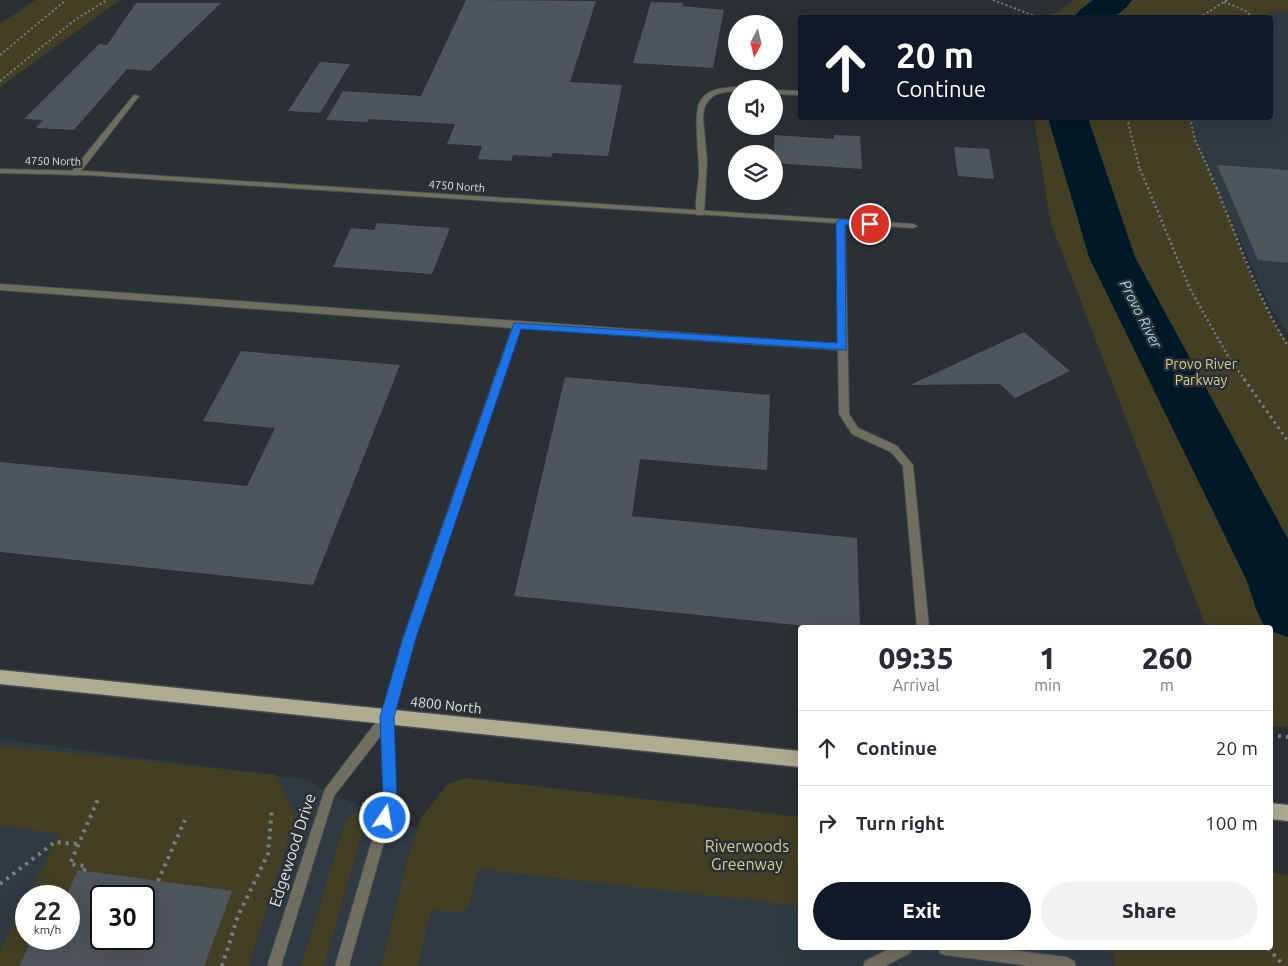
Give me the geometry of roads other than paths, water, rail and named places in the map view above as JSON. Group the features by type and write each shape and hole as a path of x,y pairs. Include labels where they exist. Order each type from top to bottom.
{"main road":[{"name":"4800 North","path":"0,677 798,759"},
{"path":"1273,811 1288,813"}],"street":[{"path":"700,213 703,154 698,118 702,103 709,94 728,89"},
{"path":"783,93 798,94"},
{"path":"75,173 136,96"},
{"name":"4750 North","path":"0,171 75,173 913,226"},
{"path":"841,222 844,414 855,431 894,449 908,465 923,625"},
{"path":"0,288 517,326 842,347"},
{"path":"342,966 390,799 387,717 410,638 517,326"},
{"name":"Edgewood Drive","path":"274,966 329,792 387,717"},
{"path":"870,966 901,950"},
{"path":"960,950 1067,964 1069,966"}],"waterway":[{"name":"Provo River","path":"1095,15 1115,0"},
{"name":"Provo River","path":"1069,120 1112,257 1278,580 1288,609"}],"park label":[{"name":"Provo River Parkway","path":"1201,372"},
{"name":"Riverwoods Greenway","path":"747,855"}]}
